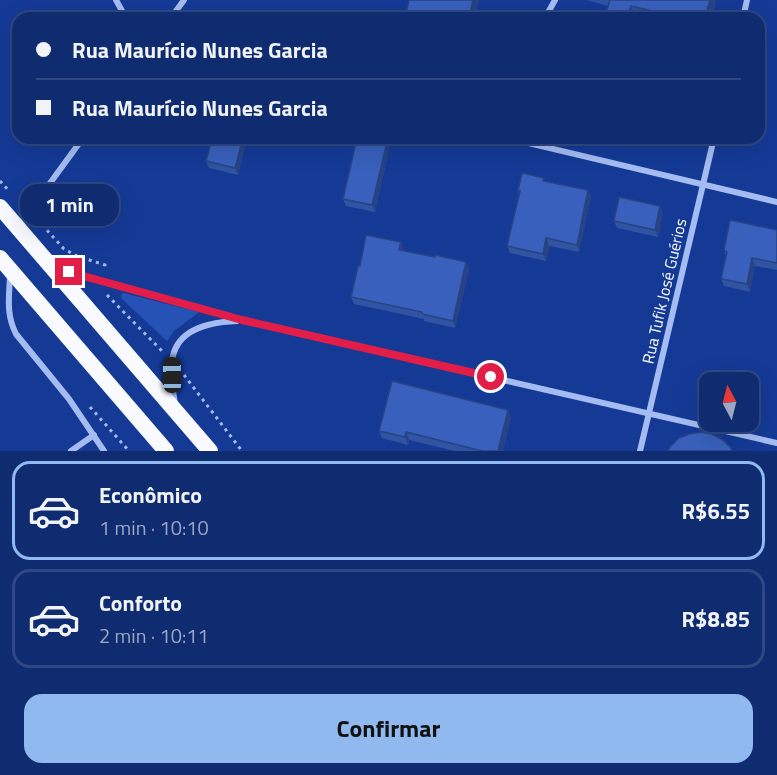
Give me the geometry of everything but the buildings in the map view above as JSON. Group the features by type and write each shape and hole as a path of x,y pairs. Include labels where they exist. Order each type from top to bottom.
{"highway":[{"path":"5,200 18,228 210,451"},
{"path":"5,264 166,451"}],"street":[{"path":"18,228 79,144"},
{"path":"532,144 777,202"},
{"name":"Rua Tufik José Guérios","path":"640,451 713,144"},
{"path":"5,264 10,323 16,334 69,399 104,451"},
{"path":"52,267 242,320 777,443"},
{"path":"176,411 172,362 179,344 196,328 242,320"},
{"path":"71,451 94,435"}],"path":[{"path":"0,182 5,200"},
{"path":"39,220 64,249 76,256 105,265"},
{"path":"102,291 159,348"},
{"path":"180,371 242,451"}],"shaded area":[{"path":"123,293 199,312 174,331 167,341 122,299"}],"route":[{"path":"69,272 242,320 491,377"}]}
